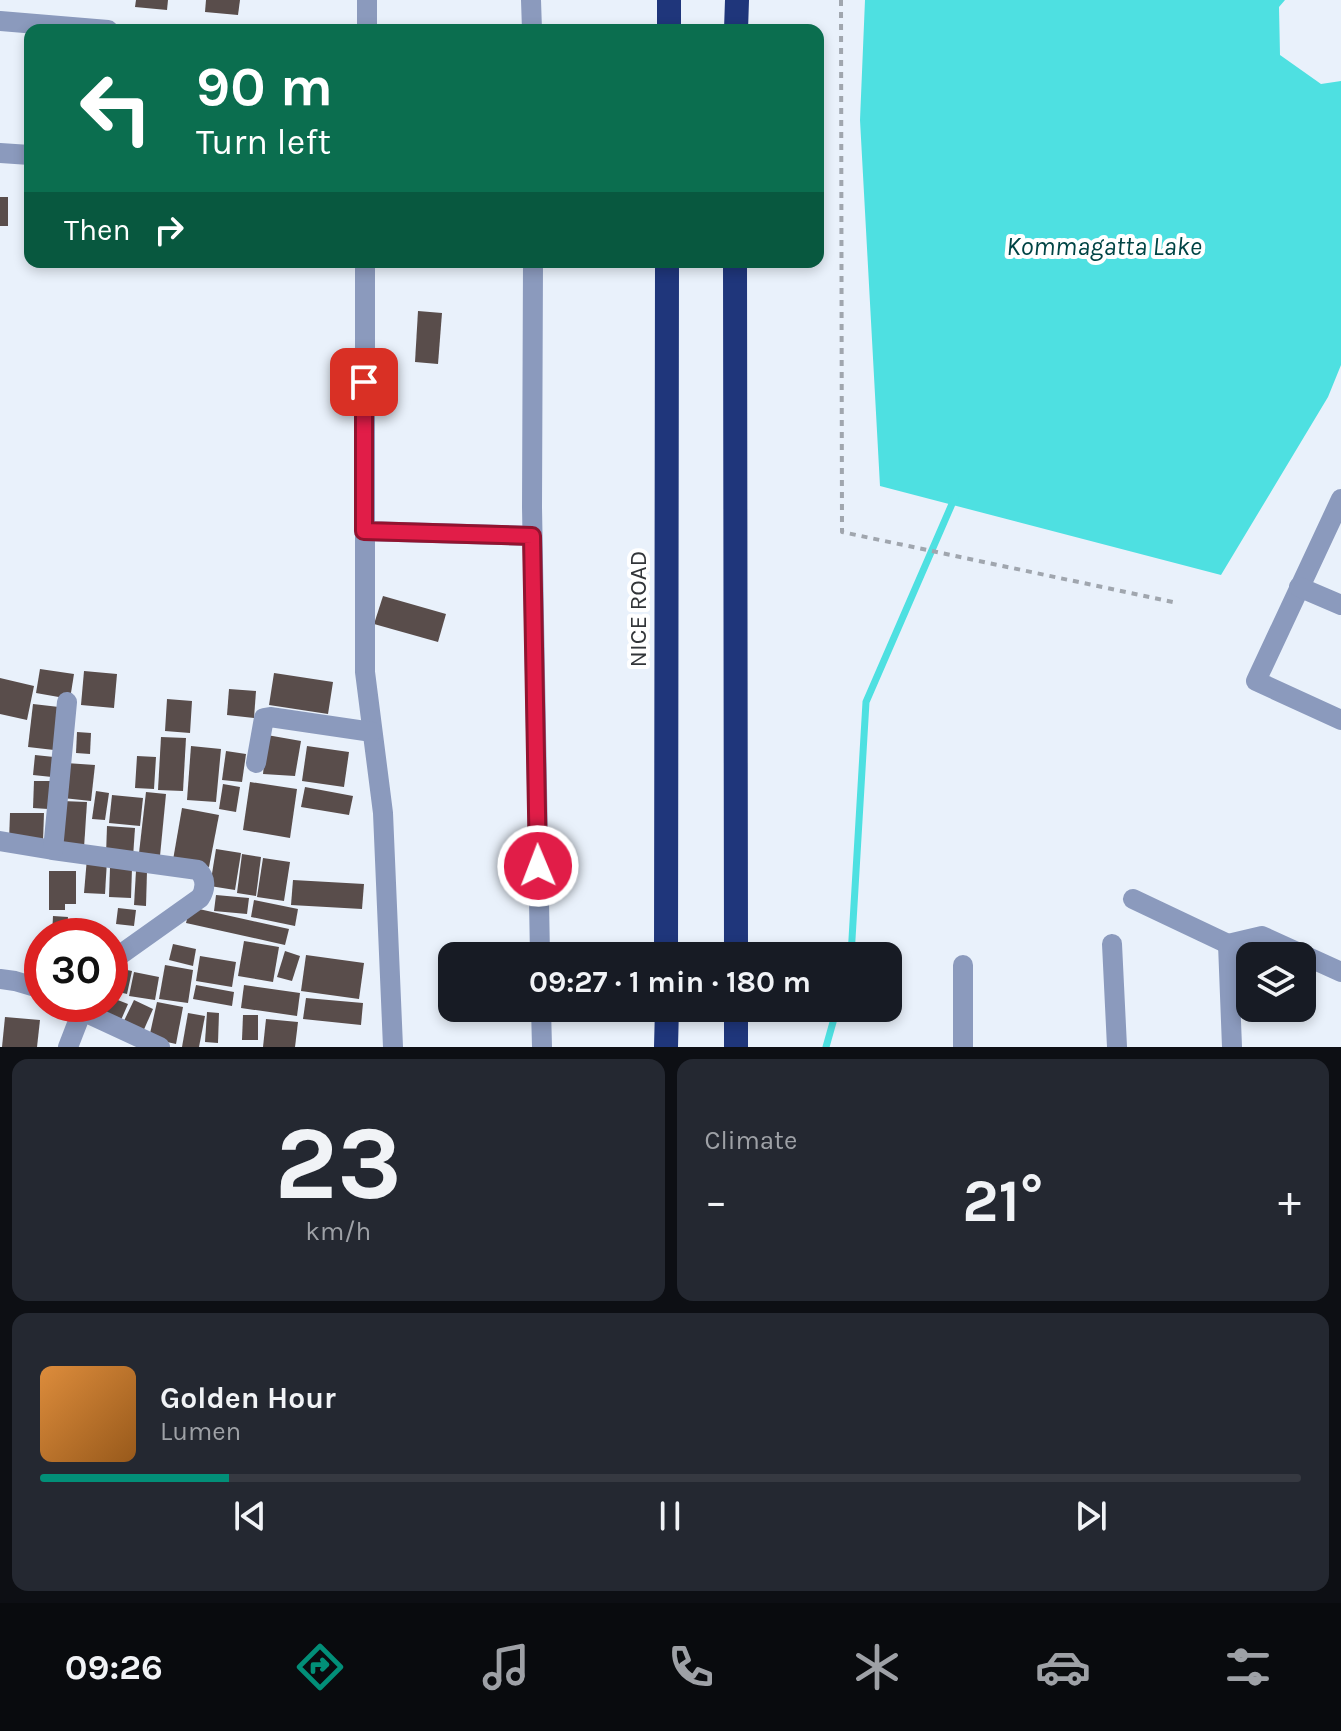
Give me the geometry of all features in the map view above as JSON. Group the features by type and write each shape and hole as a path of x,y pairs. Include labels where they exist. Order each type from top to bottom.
{"highway":[{"path":"669,0 669,24"},
{"path":"736,24 737,0"},
{"name":"NICE ROAD","path":"666,942 667,268"},
{"path":"735,268 736,942"},
{"path":"666,1047 667,1022"},
{"path":"736,1022 736,1047"}],"street":[{"path":"367,0 367,24"},
{"path":"531,0 532,24"},
{"path":"0,21 36,24"},
{"path":"0,153 24,155"},
{"path":"365,268 365,672 383,813 393,1047"},
{"path":"533,268 532,536 540,942"},
{"path":"1341,499 1256,681 1341,720"},
{"path":"364,531 532,536"},
{"path":"1299,587 1341,605"},
{"path":"53,850 67,702"},
{"path":"256,763 264,718 372,732"},
{"path":"0,841 198,870 204,878 200,898 128,949"},
{"path":"1133,899 1228,944 1262,936 1341,972"},
{"path":"1112,944 1117,1047"},
{"path":"1228,944 1232,1047"},
{"path":"963,965 963,1047"},
{"path":"0,979 24,984"},
{"path":"68,1047 74,1022"},
{"path":"107,1022 160,1047"},
{"path":"541,1022 542,1047"}],"path":[{"path":"841,0 842,532 1173,602"}],"water":[{"name":"Kommagatta Lake","path":"865,0 1285,0 1279,7 1280,55 1321,84 1341,81 1341,365 1328,397 1221,575 880,486 860,120"}],"building":[{"path":"136,0 168,0 167,10 135,7"},
{"path":"206,0 240,0 238,15 205,12"},
{"path":"0,197 8,197 8,226 0,226"},
{"path":"418,311 442,313 438,364 415,362"},
{"path":"383,596 446,614 438,642 374,624"},
{"path":"40,669 74,674 70,699 36,693"},
{"path":"84,671 117,674 114,708 81,705"},
{"path":"274,673 333,682 328,714 269,705"},
{"path":"0,678 34,686 27,720 0,714"},
{"path":"229,689 256,691 254,718 227,715"},
{"path":"167,699 192,701 190,733 165,731"},
{"path":"33,704 59,707 54,750 28,747"},
{"path":"77,732 91,733 90,754 76,753"},
{"path":"267,735 301,741 295,776 263,774"},
{"path":"161,737 186,738 183,791 158,790"},
{"path":"191,746 221,749 216,802 187,800"},
{"path":"307,746 349,752 344,787 302,781"},
{"path":"226,751 246,754 242,782 222,780"},
{"path":"35,755 54,757 52,777 33,775"},
{"path":"137,756 156,757 154,789 135,788"},
{"path":"66,763 95,765 91,801 63,798"},
{"path":"34,781 50,781 48,809 33,808"},
{"path":"250,782 297,789 290,838 243,830"},
{"path":"223,784 240,787 236,812 219,809"},
{"path":"305,787 353,796 349,815 301,807"},
{"path":"96,791 109,793 105,820 92,819"},
{"path":"146,792 166,794 160,856 139,853"},
{"path":"112,795 143,798 140,826 109,823"},
{"path":"62,801 87,802 84,848 60,847"},
{"path":"182,808 219,815 209,867 173,860"},
{"path":"10,813 44,813 43,841 9,841"},
{"path":"107,826 135,828 133,857 106,855"},
{"path":"216,849 241,853 235,890 210,886"},
{"path":"242,854 261,857 256,896 237,893"},
{"path":"87,858 107,860 105,894 84,893"},
{"path":"263,858 290,862 284,901 257,897"},
{"path":"110,868 132,868 131,898 109,897"},
{"path":"49,871 76,871 76,904 65,904 65,910 49,910"},
{"path":"136,871 147,871 146,906 134,905"},
{"path":"293,880 364,884 362,909 291,905"},
{"path":"216,895 249,898 247,914 214,911"},
{"path":"254,900 298,909 295,926 251,917"},
{"path":"190,907 289,929 285,945 186,923"},
{"path":"118,908 136,910 134,926 128,925 128,918 117,918"},
{"path":"244,941 279,947 273,982 238,976"},
{"path":"173,944 196,949 193,966 169,960"},
{"path":"285,951 300,956 292,981 277,977"},
{"path":"306,955 364,963 359,999 301,991"},
{"path":"200,956 236,962 232,987 196,981"},
{"path":"165,965 193,970 188,1003 159,999"},
{"path":"134,972 159,977 155,1000 129,996"},
{"path":"196,985 234,992 232,1006 193,999"},
{"path":"244,985 300,993 297,1016 241,1008"},
{"path":"306,998 363,1003 361,1025 303,1019"},
{"path":"134,1000 153,1009 142,1034 122,1025 128,1022 128,1012"},
{"path":"157,1002 183,1007 176,1044 149,1038"},
{"path":"207,1012 219,1013 218,1043 205,1042"},
{"path":"188,1013 205,1016 199,1047 182,1047"},
{"path":"243,1015 258,1015 258,1040 242,1040"},
{"path":"5,1017 40,1022 37,1047 2,1047"},
{"path":"266,1019 298,1022 295,1047 263,1047"}],"waterway":[{"path":"852,942 866,702 955,497"},
{"path":"826,1047 833,1022"}],"route":[{"path":"364,382 364,531 532,536 538,866"}]}
